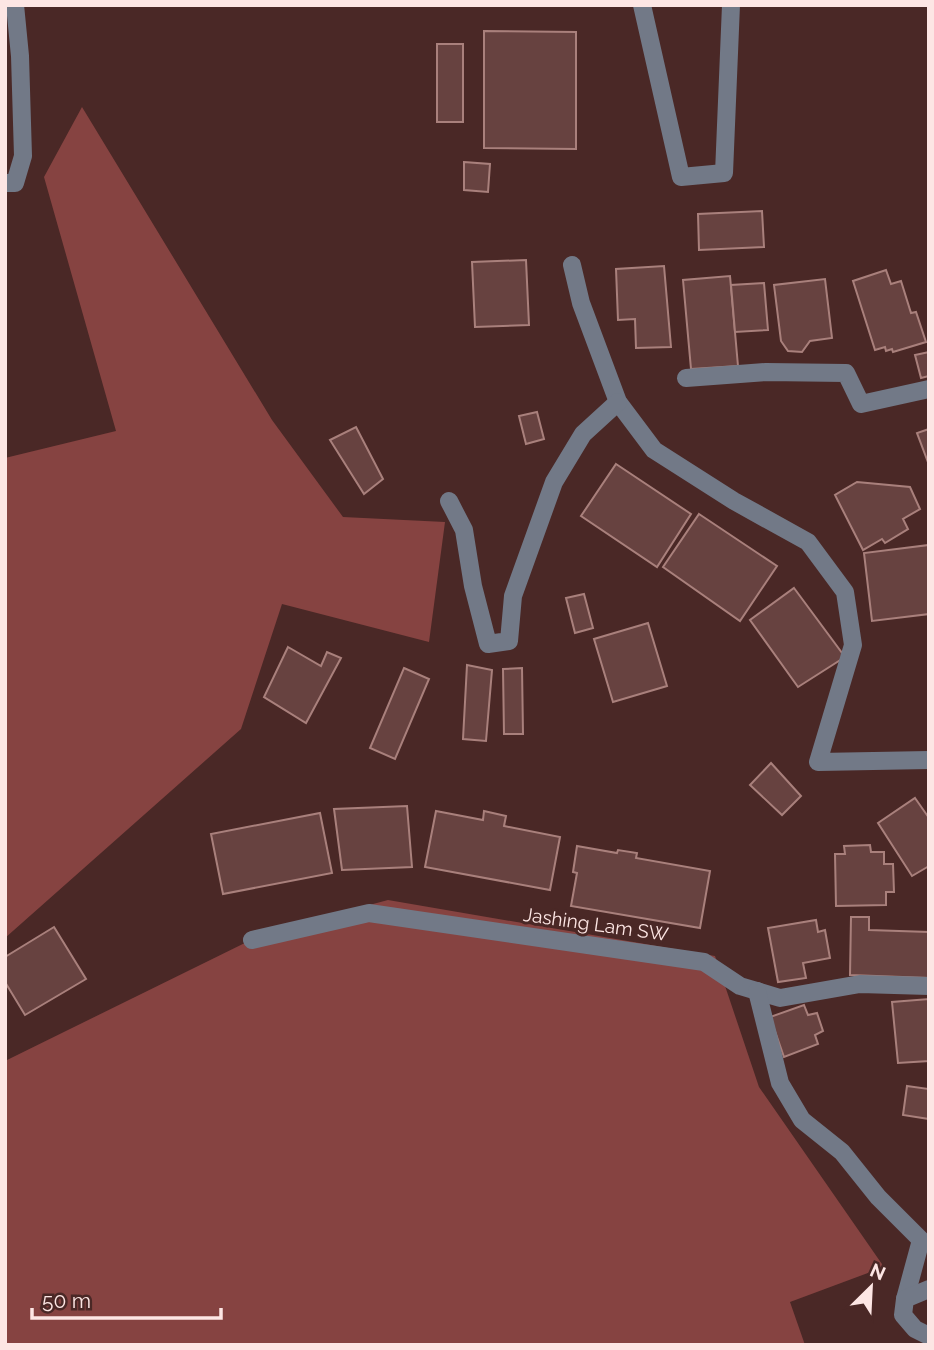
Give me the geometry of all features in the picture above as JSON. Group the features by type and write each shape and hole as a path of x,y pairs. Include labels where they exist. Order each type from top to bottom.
{"street":[{"path":"5,183 15,183 23,156 20,56 15,5"},
{"path":"642,5 681,177 724,173 731,5"},
{"path":"572,265 581,303 618,402 654,450 734,501 808,542 845,592 853,645 818,762 929,760"},
{"path":"686,378 766,372 846,373 861,404 929,389"},
{"path":"449,501 464,530 473,586 488,644 509,640 513,596 554,482 583,434 618,402"},
{"name":"Jashing Lam SW","path":"252,940 369,913 704,962 740,986 780,998 860,984 929,986"},
{"path":"757,991 780,1083 803,1120 842,1152 878,1197 921,1240 903,1315 915,1329 929,1336"},
{"path":"905,1299 929,1289"}],"shaded area":[{"path":"82,107 272,420 343,517 445,522 429,642 282,604 241,729 5,938 5,458 116,431 44,177"},
{"path":"388,900 715,956 759,1087 884,1267 790,1302 805,1345 5,1345 5,1061 265,933"}],"building":[{"path":"484,31 576,32 576,149 484,148"},
{"path":"437,44 463,44 463,122 437,122"},
{"path":"464,162 490,164 488,192 464,190"},
{"path":"762,211 764,247 699,250 698,214"},
{"path":"526,260 529,325 475,327 472,262"},
{"path":"664,266 671,347 636,348 635,319 618,320 616,269"},
{"path":"886,270 891,284 901,281 911,313 916,312 926,342 893,352 892,349 886,351 885,347 875,350 853,281"},
{"path":"730,276 738,366 691,369 683,280"},
{"path":"825,279 832,338 810,341 802,352 788,351 781,341 774,285"},
{"path":"764,283 768,330 735,332 731,285"},
{"path":"929,352 929,376 921,378 915,355"},
{"path":"537,412 544,439 526,444 519,416"},
{"path":"356,427 383,479 364,494 330,440"},
{"path":"929,429 929,465 917,433"},
{"path":"616,464 691,514 657,567 581,516"},
{"path":"857,482 910,487 920,509 903,519 908,529 885,543 882,539 863,550 835,495"},
{"path":"699,514 777,566 740,621 663,567"},
{"path":"929,545 929,614 872,621 864,553"},
{"path":"794,588 845,657 798,687 750,620"},
{"path":"584,594 593,628 575,633 566,598"},
{"path":"648,623 667,686 613,702 594,639"},
{"path":"288,647 321,666 327,652 341,658 306,723 264,697"},
{"path":"467,665 492,670 486,741 463,739"},
{"path":"404,668 429,679 395,759 370,748"},
{"path":"522,668 523,734 504,734 503,669"},
{"path":"771,763 801,796 782,815 750,785"},
{"path":"915,798 929,818 929,866 912,876 878,823"},
{"path":"407,806 412,867 342,870 334,809"},
{"path":"436,811 483,820 484,811 506,816 504,826 560,837 550,890 425,867"},
{"path":"320,813 332,873 223,894 211,834"},
{"path":"870,845 871,852 884,852 884,864 893,864 894,892 886,892 886,905 836,906 835,854 845,854 844,846"},
{"path":"577,846 617,853 618,850 637,853 636,858 710,871 700,928 571,906 577,873 573,872"},
{"path":"851,917 869,917 869,930 929,932 929,978 850,975"},
{"path":"816,920 818,932 825,930 830,958 803,963 806,978 778,982 768,928"},
{"path":"54,927 86,979 25,1015 5,982 5,957"},
{"path":"929,999 929,1061 898,1063 892,1002"},
{"path":"804,1005 808,1015 817,1013 823,1031 815,1035 818,1044 784,1057 770,1017"},
{"path":"907,1086 929,1089 929,1119 903,1115"}]}
